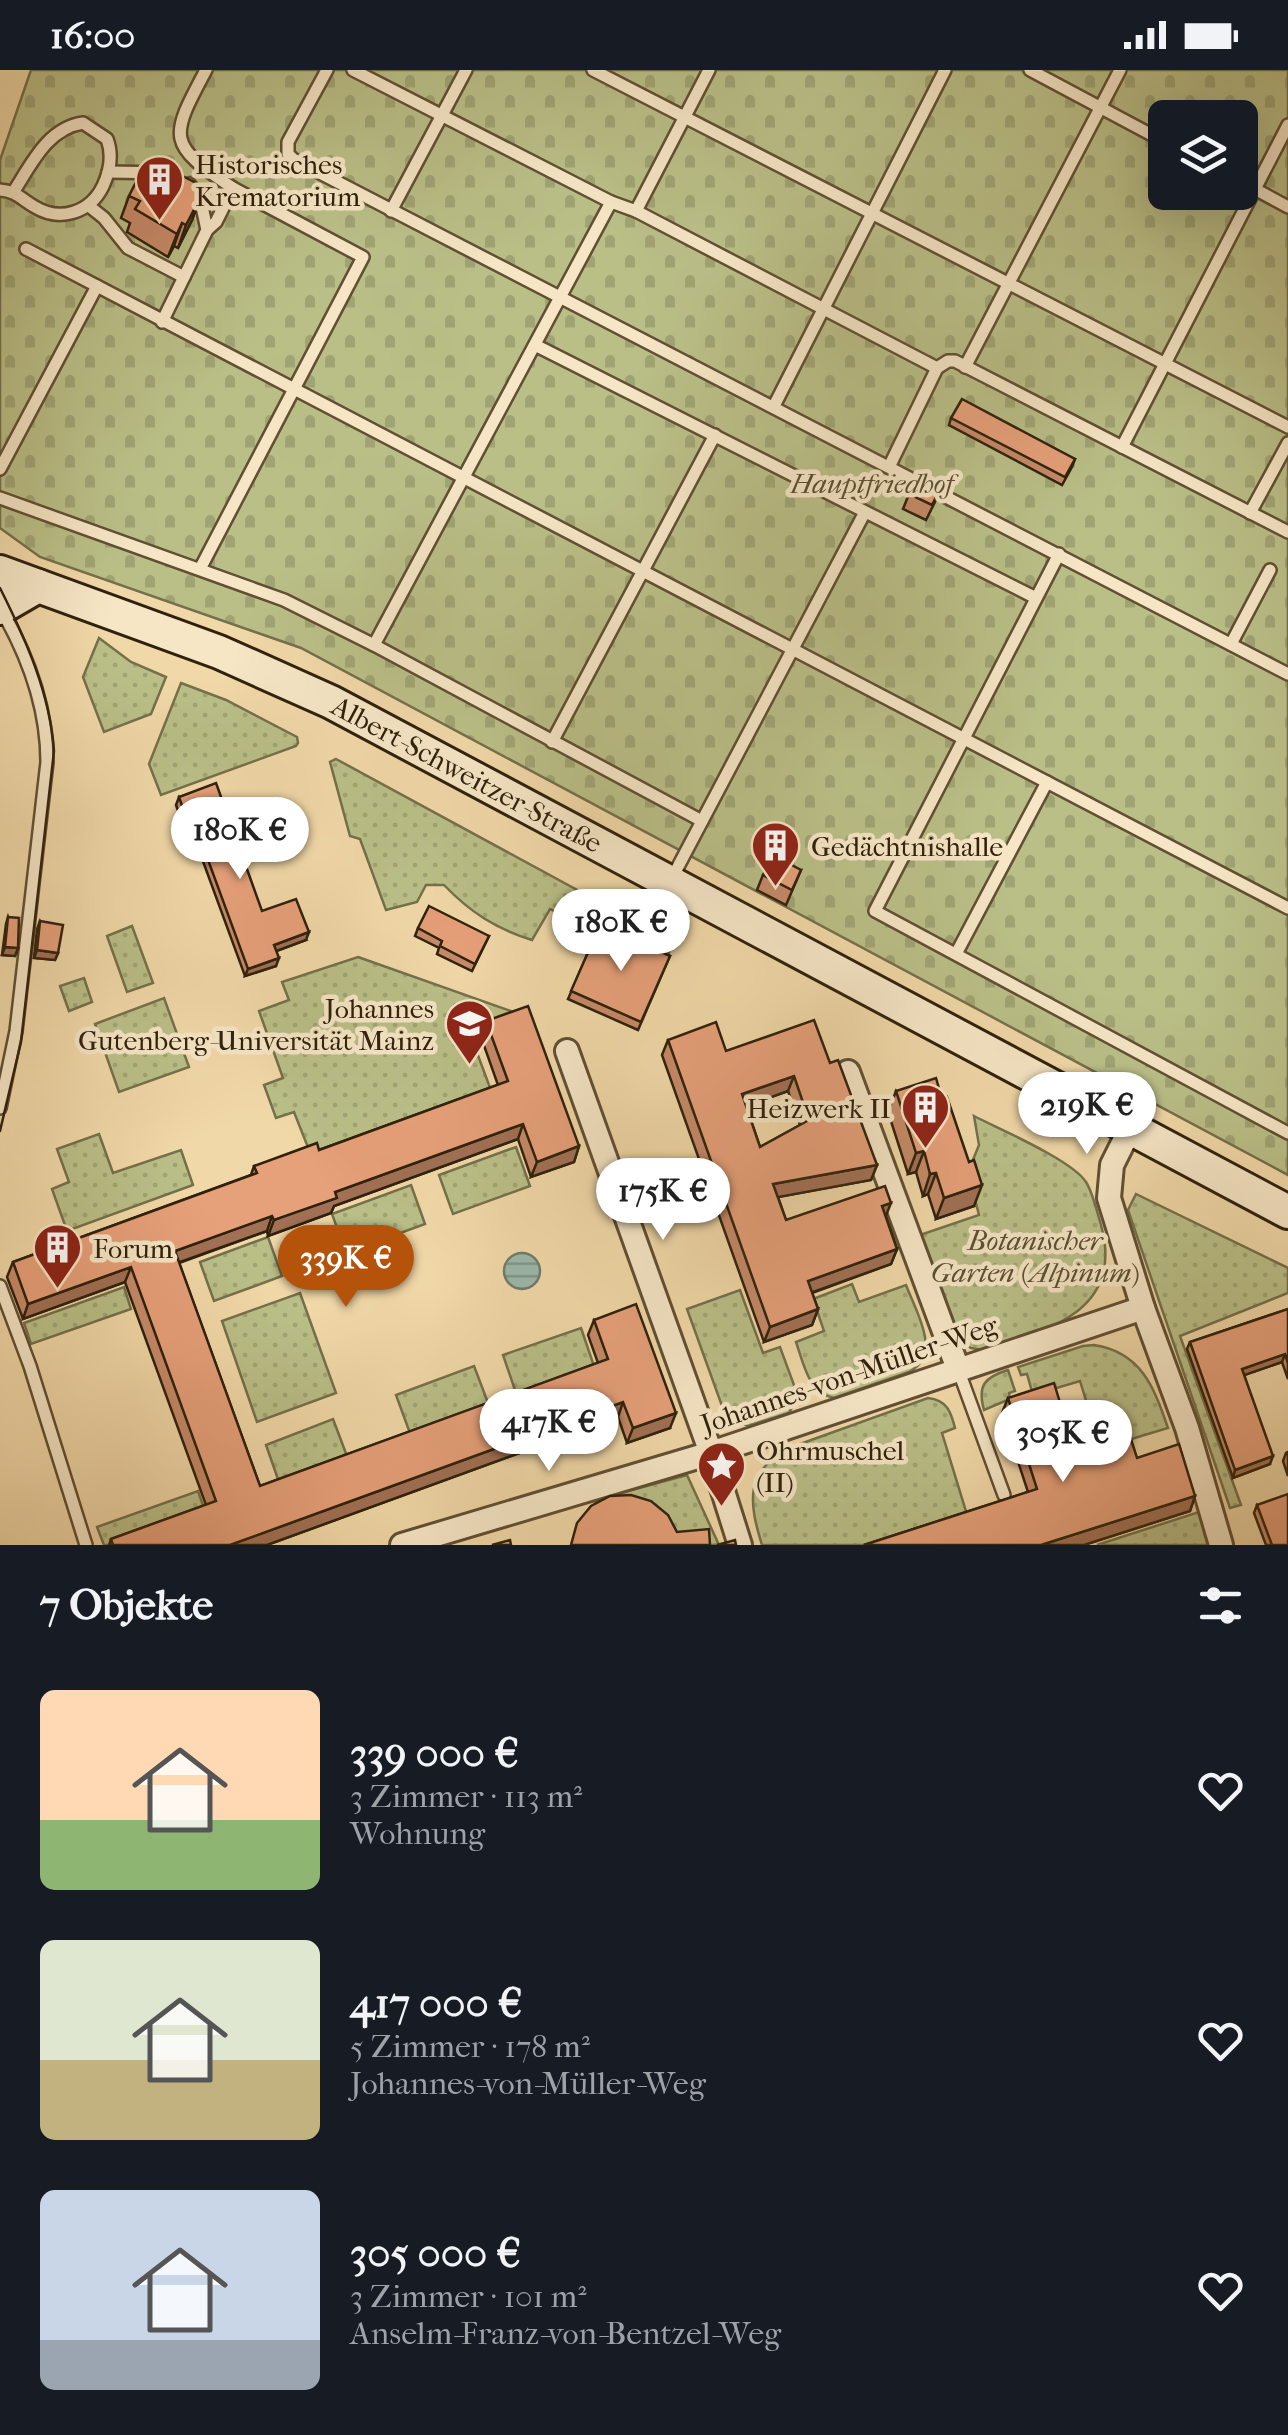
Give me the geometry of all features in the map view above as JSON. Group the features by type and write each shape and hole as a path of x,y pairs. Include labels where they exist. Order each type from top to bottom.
{"street":[{"path":"0,608 14,574"},
{"name":"Albert-Schweitzer-Straße","path":"14,574 281,678 1288,1212"},
{"path":"567,1052 711,1453 740,1545"},
{"path":"848,1072 958,1368"},
{"path":"1130,1129 1112,1165 1108,1187 1113,1215 1187,1428 1221,1545"},
{"name":"Johannes-von-Müller-Weg","path":"402,1545 711,1453 1143,1308"}],"lane":[{"path":"200,569 363,257 233,188 191,159 180,140 182,117 206,70"},
{"path":"327,70 288,142 288,154 1288,674"},
{"path":"353,70 611,202 636,211 937,368"},
{"path":"392,211 466,70"},
{"path":"594,70 1288,427"},
{"path":"636,211 708,70"},
{"path":"774,406 945,70"},
{"path":"1030,70 1148,133"},
{"path":"965,366 1120,70"},
{"path":"0,190 14,190 48,214 72,213 89,206 108,172 107,139 92,126 76,124 49,140 14,190"},
{"path":"1258,186 1288,125"},
{"path":"108,172 158,171 180,178 200,197 207,230"},
{"path":"162,322 207,230 216,222 233,188"},
{"path":"1258,191 1288,206"},
{"path":"374,645 611,202"},
{"path":"89,206 128,248 184,277"},
{"path":"1122,446 1245,210"},
{"path":"26,249 1288,908"},
{"path":"0,469 96,286"},
{"path":"534,346 1036,598"},
{"path":"890,465 937,368 948,361 965,366 1288,532"},
{"path":"552,742 715,436"},
{"path":"1250,513 1288,442"},
{"path":"0,498 262,590 374,645 702,822"},
{"path":"670,882 866,512"},
{"path":"1059,554 875,911 1288,1133"},
{"path":"1231,644 1270,570"},
{"path":"0,608 37,687 44,720 47,771 16,1032 0,1108"},
{"path":"956,954 1047,782"},
{"path":"0,1286 30,1366 86,1545"},
{"path":"958,1368 1004,1495"}],"green space":[{"name":"Hauptfriedhof","path":"31,70 1288,70 1288,1175 301,648 40,557 0,528 0,160"},
{"path":"99,638 131,662 166,677 151,714 104,732 83,677"},
{"path":"181,683 226,700 297,737 298,743 161,795 149,764"},
{"path":"336,759 673,942 666,960 550,909 532,940 484,919 444,885 426,885 417,902 386,910 360,839 350,836 330,762"},
{"path":"132,926 153,983 127,992 107,936"},
{"path":"358,957 522,1015 470,1034 492,1093 311,1155 294,1112 276,1118 264,1085 283,1078 259,1011 289,1000 282,982"},
{"path":"84,978 92,1002 69,1011 60,986"},
{"path":"164,998 189,1067 119,1092 95,1024"},
{"name":"Botanischer Garten (Alpinum)","path":"974,1116 1078,1173 1093,1197 1105,1254 1102,1278 1075,1313 1032,1335 983,1350 971,1348 954,1336 917,1236 979,1215 968,1172 979,1145"},
{"path":"99,1134 113,1173 181,1150 193,1185 67,1231 52,1189 69,1182 57,1149"},
{"path":"516,1147 530,1186 453,1214 439,1175"},
{"path":"411,1185 425,1224 346,1253 332,1214"},
{"path":"1136,1194 1288,1268 1288,1293 1180,1336 1241,1505 1230,1508 1128,1210"},
{"path":"268,1237 282,1276 214,1301 200,1262"},
{"path":"852,1284 859,1302 906,1285 926,1344 919,1364 909,1372 834,1398 813,1384 796,1342 824,1331 813,1299"},
{"path":"124,1287 131,1309 31,1344 24,1323"},
{"path":"740,1290 763,1353 780,1347 798,1396 789,1413 748,1426 726,1417 687,1309"},
{"path":"300,1293 336,1393 257,1422 222,1321"},
{"path":"581,1328 595,1369 517,1396 503,1355"},
{"path":"1094,1345 1123,1355 1143,1374 1168,1428 1125,1441 1121,1425 1096,1433 1080,1381 1033,1395 1027,1374 1021,1375 1018,1367"},
{"path":"474,1366 490,1408 411,1436 396,1395"},
{"path":"1008,1370 1015,1391 1009,1393 1010,1399 984,1410 985,1383"},
{"path":"928,1398 944,1404 952,1417 955,1428 942,1433 968,1518 883,1545 762,1545 754,1515 754,1490 757,1478 774,1457 789,1448"},
{"path":"333,1419 347,1456 279,1482 266,1445"},
{"path":"687,1475 719,1545 664,1545 601,1519 595,1500"},
{"path":"198,1491 206,1514 119,1545 104,1545 97,1527"},
{"path":"1202,1511 1211,1545 1097,1545"}],"shaded area":[{"path":"522,1253 535,1258 540,1271 535,1284 522,1289 509,1284 504,1271 509,1258"}],"building":[{"path":"159,164 202,186 186,225 182,223 177,234 135,209 140,201 129,196 143,168 154,174"},
{"path":"962,399 1075,459 1065,477 951,418"},
{"path":"919,475 941,487 932,505 909,494"},
{"path":"216,783 262,911 296,899 309,932 274,945 279,958 248,969 196,827 190,829 179,797"},
{"path":"773,855 801,870 792,890 763,875"},
{"path":"429,906 489,936 475,964 440,946 442,941 418,928"},
{"path":"8,917 19,918 18,948 5,947"},
{"path":"40,921 63,925 58,953 37,950"},
{"path":"600,925 670,956 641,1022 571,991"},
{"name":"Forum","path":"528,1006 579,1146 537,1162 523,1124 335,1192 337,1198 274,1220 272,1216 175,1251 260,1486 608,1359 594,1320 636,1304 676,1413 633,1428 623,1402 230,1545 113,1545 111,1539 216,1501 131,1267 28,1304 13,1262 257,1173 254,1166 317,1143 319,1150 508,1081 486,1021"},
{"path":"814,1020 830,1063 838,1060 877,1165 773,1184 786,1220 885,1186 891,1203 882,1206 897,1249 808,1281 818,1309 770,1327 668,1040 716,1022 726,1051","holes":["794,1076 809,1120 760,1147 742,1094"]},
{"path":"936,1078 982,1185 944,1198 936,1173 930,1174 924,1151 916,1153 896,1091"},
{"path":"1288,1309 1288,1363 1285,1354 1242,1369 1273,1456 1235,1470 1190,1342"},
{"path":"1054,1383 1078,1461 1113,1450 1104,1421 1123,1414 1137,1458 1179,1444 1195,1496 1041,1545 864,1545 1037,1489 1008,1398"},
{"path":"1288,1494 1288,1545 1272,1545 1257,1505"},
{"path":"631,1495 651,1501 668,1515 677,1532 709,1529 710,1545 571,1545 577,1523 591,1506 610,1496"}],"tram line":[{"path":"0,588 42,688 54,751 21,1042 0,1131"}],"place":[{"name":"Historisches Krematorium","path":"160,222"},
{"name":"Gedächtnishalle","path":"776,888"},
{"name":"Johannes Gutenberg-Universität Mainz","path":"469,1066"},
{"name":"Heizwerk II","path":"926,1150"},
{"name":"Forum","path":"58,1290"},
{"name":"Ohrmuschel (II)","path":"721,1508"}]}
